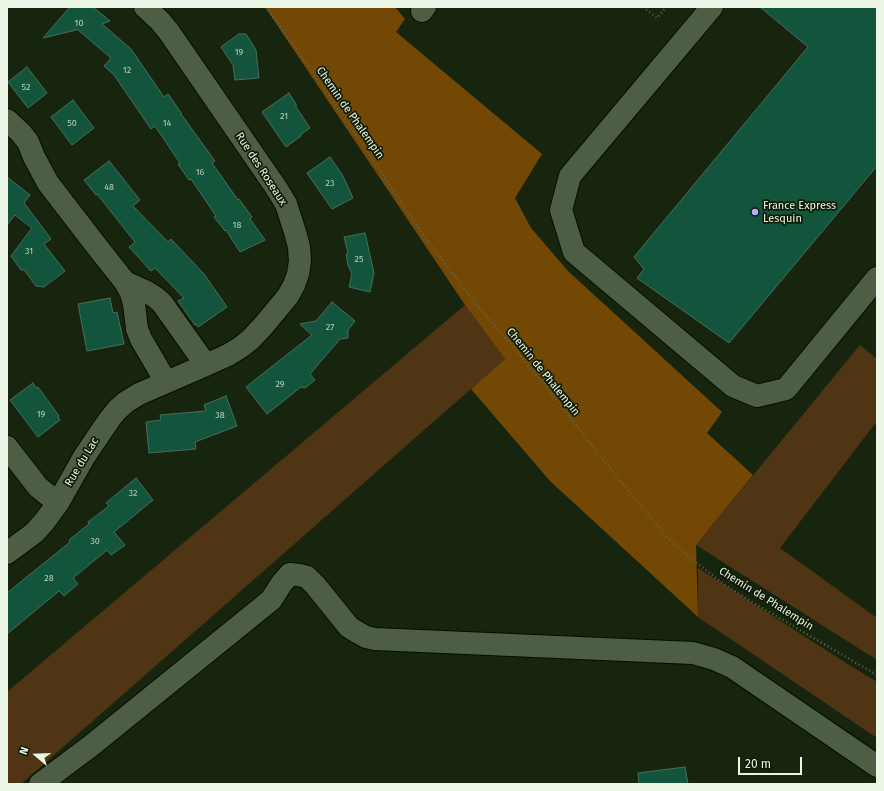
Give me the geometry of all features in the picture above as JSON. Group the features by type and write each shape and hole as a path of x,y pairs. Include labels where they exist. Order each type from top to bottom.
{"street":[{"name":"Rue des Roseaux","path":"145,7 169,32 277,189 286,204 298,247 300,261 298,274 288,296 251,339 228,355 206,365"},
{"path":"712,7 570,176 561,210 574,252 734,386 757,396 786,389 877,278"},
{"path":"7,120 28,142 48,183 125,282 131,293 137,329 141,339 166,382"},
{"path":"125,282 147,292 162,303 206,365"},
{"name":"Rue du Lac","path":"7,553 34,533 44,522 58,503 84,457 117,410 139,394 206,365"},
{"path":"7,447 38,487 58,503"},
{"path":"40,784 92,745 271,600 290,574 306,577 315,585 349,627 366,637 375,639 693,653 714,659 732,667 877,766"}],"path":[{"name":"Chemin de Phalempin","path":"266,7 344,116 428,242 477,305 544,384 593,447 666,536 693,560 725,585 758,606 877,675"},
{"path":"643,7 657,18 666,7"}],"shaded area":[{"path":"265,7 395,7 405,19 396,32 542,154 515,198 531,228 568,271 722,412 707,433 753,475 696,545 698,617 550,481 471,389 505,359 465,305"},
{"path":"465,305 505,359 21,784 7,784 7,692"},
{"path":"860,345 877,359 877,421 780,548 877,618 877,660 696,545"},
{"path":"698,568 877,682 877,738 698,617"}],"building":[{"path":"70,7 93,7 110,21 102,24 131,49 164,97 168,94 215,161 212,163 252,217 250,219 265,240 240,252 226,230 225,231 214,217 216,216 191,179 189,180 178,164 180,163 155,126 151,129 114,75 104,66 111,58 77,29 43,38"},
{"name":"France Express Lesquin","path":"760,7 877,7 877,166 729,343 637,278 644,269 634,257 808,47"},
{"path":"239,34 246,34 256,50 259,78 235,80 233,65 221,47"},
{"path":"27,67 47,93 28,108 8,82"},
{"path":"289,93 296,104 296,107 310,128 286,147 262,112"},
{"path":"73,100 94,128 72,145 51,117"},
{"path":"330,157 343,176 353,198 332,209 307,173"},
{"path":"109,161 140,200 133,206 168,242 171,239 204,274 227,307 198,327 178,301 184,298 155,268 151,271 129,247 135,242 84,180"},
{"path":"7,177 30,195 24,203 51,239 44,244 65,271 44,287 36,286 24,270 21,270 11,256 32,228 15,215 7,225"},
{"path":"365,233 374,273 370,292 349,287 352,274 348,265 346,254 348,253 344,237"},
{"path":"110,298 113,313 117,312 124,344 87,351 78,304"},
{"path":"332,302 355,321 348,330 348,338 340,339 310,374 315,380 305,388 301,387 267,414 246,387 312,335 300,324 316,321"},
{"path":"33,383 36,388 38,387 59,416 58,417 60,420 38,437 10,400"},
{"path":"226,396 237,426 195,442 196,449 149,453 146,422 161,420 160,415 206,411 204,405"},
{"path":"136,478 153,500 114,532 125,545 111,555 107,550 73,578 78,584 64,596 59,591 7,634 7,593 70,542 69,540 89,524 88,522 109,506 106,503"},
{"path":"685,767 688,784 639,784 638,773"}],"place":[{"name":"France Express Lesquin","path":"755,212"}]}
